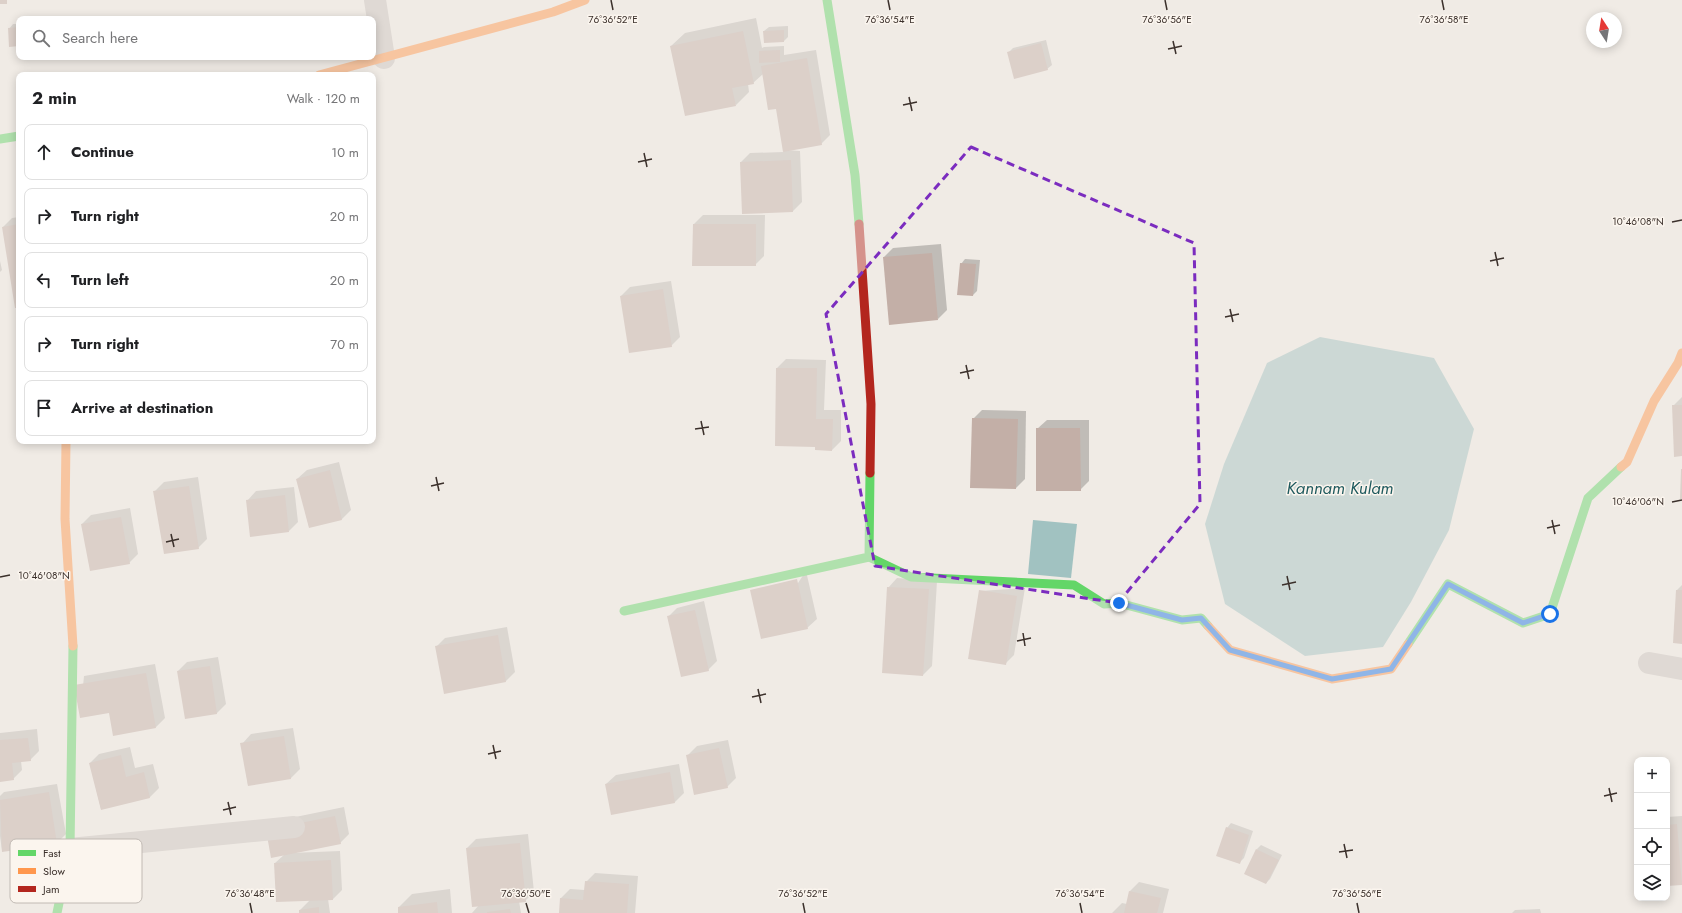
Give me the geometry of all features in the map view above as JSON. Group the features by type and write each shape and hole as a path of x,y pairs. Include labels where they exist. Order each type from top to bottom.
{"street":[{"path":"376,0 384,58"},
{"path":"331,72 553,12 585,0"},
{"path":"827,0 855,175 866,320 871,404 869,557"},
{"path":"0,139 16,136"},
{"path":"624,611 869,557 911,577 1074,585 1104,604 1119,603 1182,620 1201,618 1230,650 1332,679 1391,669 1448,584 1523,623 1550,614 1588,498 1627,462 1654,400 1678,363 1682,353"},
{"path":"66,444 65,519 74,658 70,839"},
{"path":"1649,663 1682,669"},
{"path":"142,842 294,827"},
{"path":"56,913 58,903"}],"highlighted area":[{"path":"971,147 1194,243 1200,504 1118,603 875,566 826,314"}],"water":[{"name":"Kannam Kulam","path":"1320,337 1434,358 1474,429 1449,530 1411,602 1383,647 1305,656 1225,604 1205,524 1224,464 1267,363"},
{"path":"1033,520 1077,524 1071,578 1028,574"}],"building":[{"path":"0,0 7,0 7,4 0,4"},
{"path":"16,27 16,46 9,47 8,28"},
{"path":"784,30 784,42 764,43 763,31"},
{"path":"743,31 754,84 732,88 736,106 685,116 670,46"},
{"path":"1041,43 1048,70 1014,79 1007,52"},
{"path":"780,50 780,62 759,63 759,51"},
{"path":"807,58 822,145 783,152 776,109 768,110 761,66"},
{"path":"791,160 793,212 742,214 740,162"},
{"path":"693,224 756,224 756,266 692,266"},
{"path":"16,225 16,308 15,308 2,227"},
{"path":"932,253 938,320 889,325 883,257"},
{"path":"960,263 976,264 973,296 957,295"},
{"path":"663,289 672,347 629,353 620,296"},
{"path":"776,368 817,368 816,419 833,419 832,451 815,450 815,447 775,446"},
{"path":"1672,405 1682,405 1682,456 1674,457"},
{"path":"972,418 1018,419 1016,489 970,488"},
{"path":"1036,428 1080,428 1081,491 1036,491"},
{"path":"1681,469 1682,499 1680,499"},
{"path":"330,470 342,520 309,528 296,479"},
{"path":"189,486 199,549 164,554 153,491"},
{"path":"285,495 289,532 250,537 246,500"},
{"path":"121,517 130,564 90,571 81,524"},
{"path":"797,579 808,629 761,639 750,590"},
{"path":"887,587 929,589 923,676 882,673"},
{"path":"979,590 1017,596 1006,665 968,659"},
{"path":"1676,590 1682,590 1682,644 1673,643"},
{"path":"695,610 709,671 681,677 667,616"},
{"path":"498,635 506,682 444,694 435,646"},
{"path":"210,666 217,714 185,719 177,671"},
{"path":"146,673 156,728 113,736 109,713 80,718 74,685"},
{"path":"284,736 291,779 248,786 240,743"},
{"path":"28,738 31,761 12,763 14,780 0,782 0,740"},
{"path":"719,748 728,788 694,795 686,755"},
{"path":"121,755 126,777 144,772 150,798 101,810 89,763"},
{"path":"670,772 675,803 611,815 605,784"},
{"path":"49,792 56,839 10,839 10,851 2,852 0,800"},
{"path":"335,816 341,844 271,858 266,830"},
{"path":"1677,824 1682,885 1670,886 1670,825"},
{"path":"1226,827 1249,835 1240,864 1216,856"},
{"path":"520,843 526,902 472,907 466,848"},
{"path":"1256,849 1279,860 1266,884 1244,874"},
{"path":"331,860 333,900 276,902 274,863"},
{"path":"585,881 629,884 627,913 559,913 560,898 583,900"},
{"path":"1129,891 1161,898 1157,913 1124,913"},
{"path":"437,902 438,913 398,913 398,907"},
{"path":"319,907 319,913 299,913 299,910"},
{"path":"510,909 511,913 487,913 487,912"}],"traffic: fast":[{"path":"827,0 855,175 859,224"},
{"path":"0,139 16,136"},
{"path":"1408,644 1448,584 1523,623 1550,614 1588,498 1621,467"},
{"path":"624,611 869,557 870,473"},
{"path":"869,557 911,577 1074,585 1104,604 1119,603 1182,620 1201,618 1208,626"},
{"path":"70,839 73,646"},
{"path":"57,913 59,903"}],"traffic: slow":[{"path":"376,60 553,12 585,0"},
{"path":"330,72 375,60"},
{"path":"1621,467 1627,462 1654,401 1678,363 1682,353"},
{"path":"66,444 65,519 73,646"},
{"path":"1208,626 1230,650 1332,679 1391,669 1408,644"}],"traffic: jam":[{"path":"859,224 871,404 870,473"}],"route":[{"path":"1119,603 1182,620 1201,618 1230,650 1332,679 1391,669 1448,584 1523,623 1550,614"}]}
